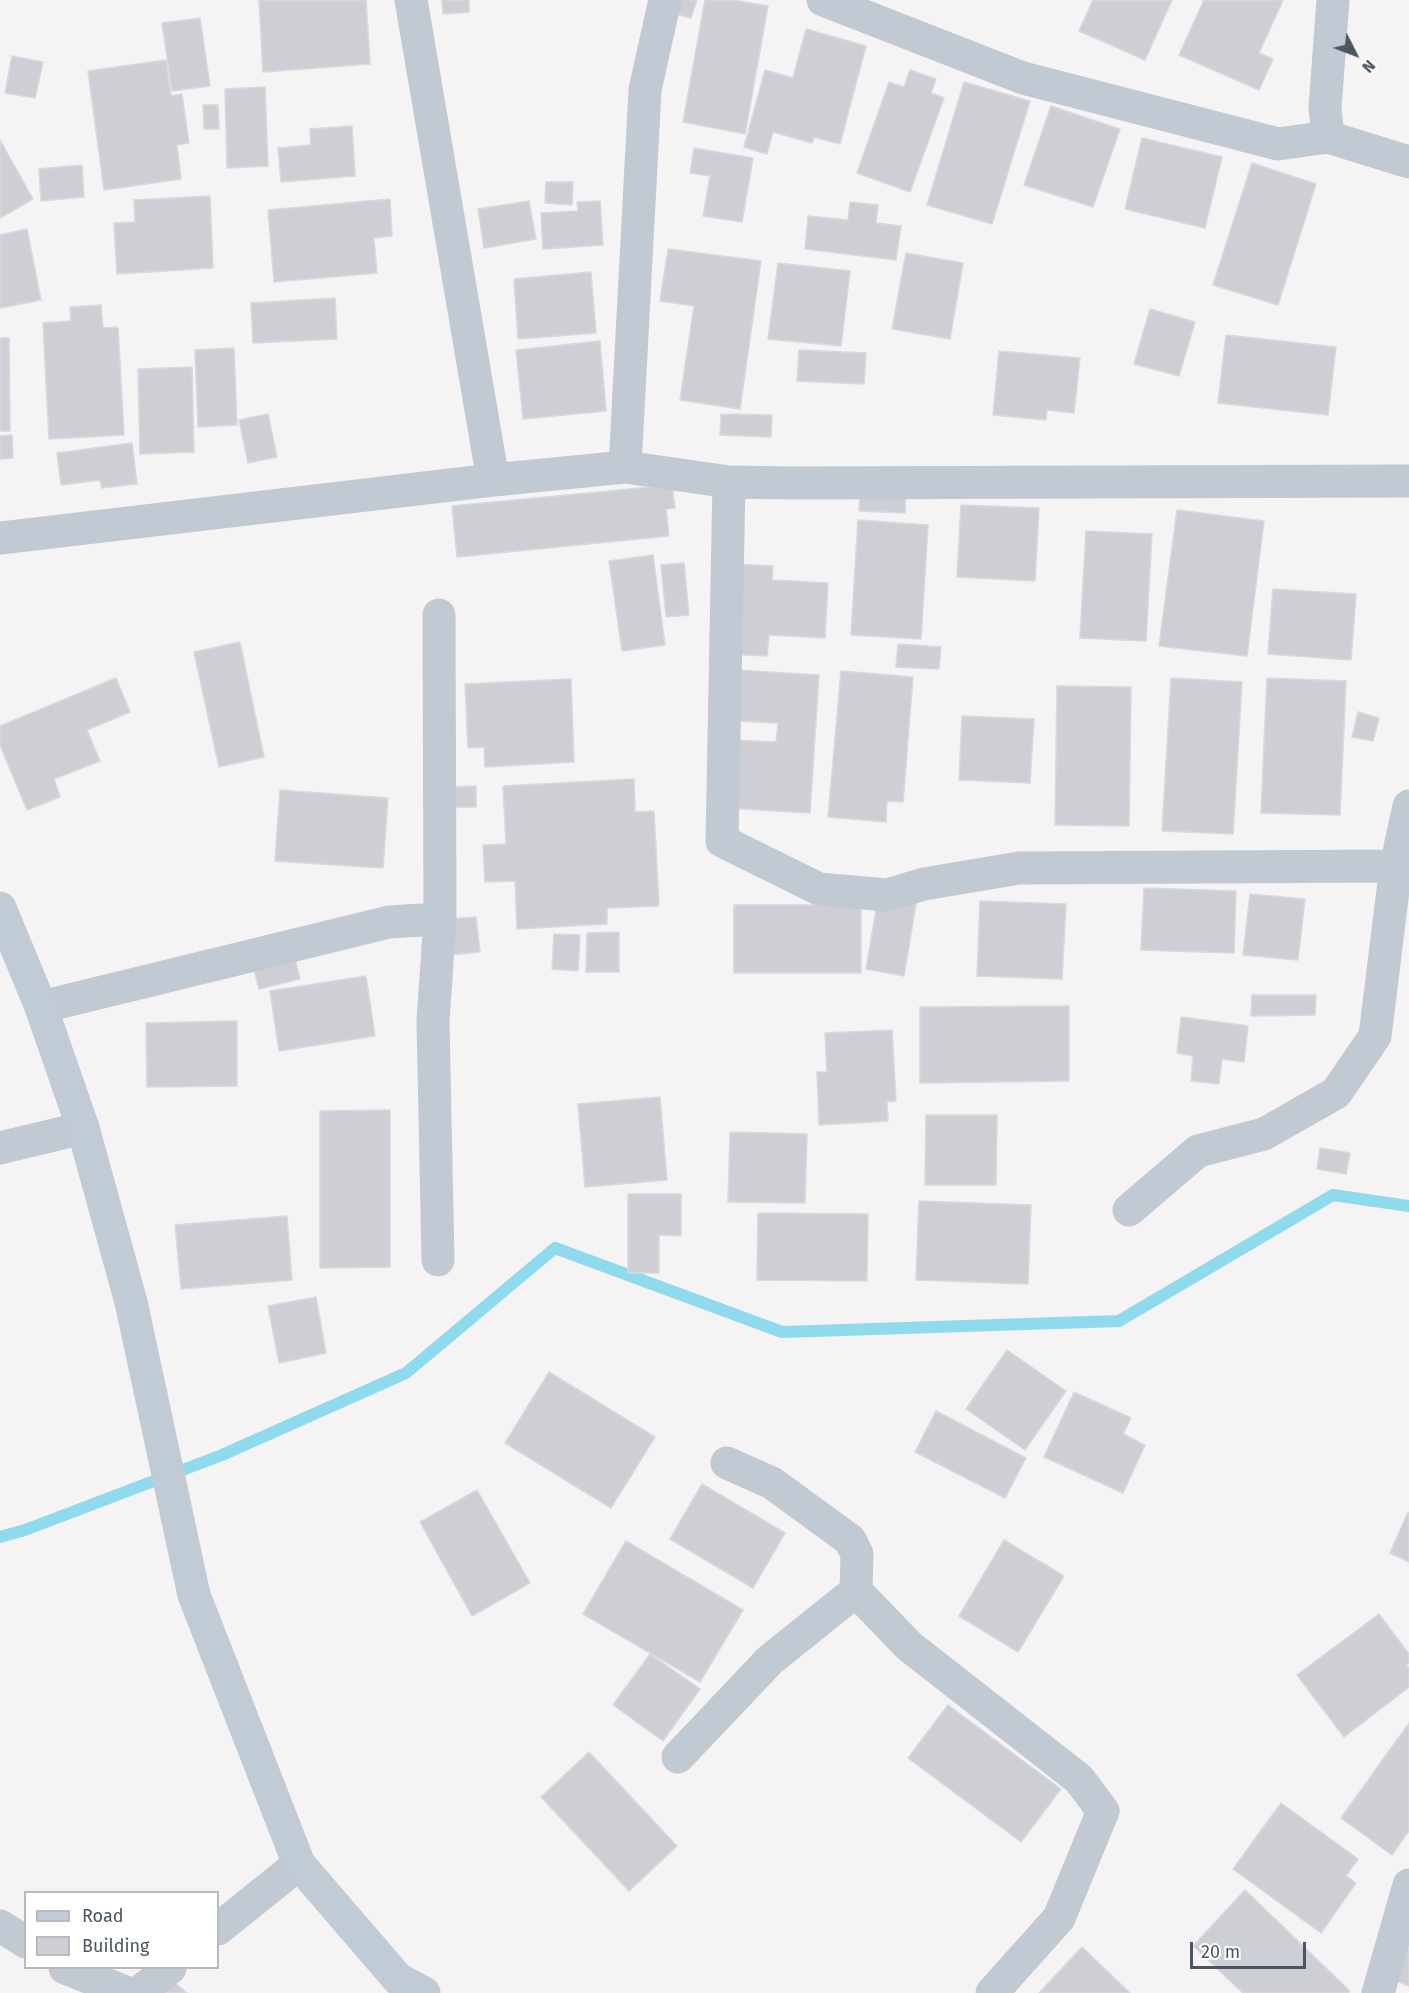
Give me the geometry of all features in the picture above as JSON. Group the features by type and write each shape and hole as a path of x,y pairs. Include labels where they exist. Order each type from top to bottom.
{"street":[{"path":"411,0 493,480"},
{"path":"625,467 645,90 665,0"},
{"path":"823,0 1023,78 1278,144 1328,137 1409,162"},
{"path":"1328,137 1325,108 1333,0"},
{"path":"0,538 493,480 625,467 729,482 1409,481"},
{"path":"729,482 722,841 819,889 887,894 924,884 1019,868 1396,866"},
{"path":"438,1260 433,1020 440,919 439,615"},
{"path":"1129,1210 1198,1151 1263,1134 1336,1092 1375,1036 1397,958 1396,866 1409,806"},
{"path":"0,908 41,1007 82,1128 131,1302 194,1595 299,1864 398,1979 424,1993"},
{"path":"41,1007 388,922 440,919"},
{"path":"0,1148 82,1128"},
{"path":"728,1463 772,1483 850,1540 857,1554 856,1591 909,1646 1078,1779 1103,1810 1059,1918 992,1993"},
{"path":"678,1757 770,1660 856,1591"},
{"path":"219,1928 299,1864"},
{"path":"1378,1993 1409,1885"},
{"path":"0,1926 24,1941"},
{"path":"68,1969 128,1993"},
{"path":"138,1993 169,1969"}],"building":[{"path":"259,0 366,0 370,64 263,72"},
{"path":"442,0 469,0 469,12 443,14"},
{"path":"676,0 697,0 691,18 672,13"},
{"path":"705,0 733,0 768,6 745,134 683,122"},
{"path":"1093,0 1172,0 1145,60 1079,31"},
{"path":"1204,0 1283,0 1259,53 1273,59 1259,90 1179,55"},
{"path":"200,18 210,86 172,91 162,23"},
{"path":"806,29 866,46 840,144 814,137 812,143 773,132 767,154 744,147 765,70 793,78"},
{"path":"12,56 43,62 35,98 5,93"},
{"path":"166,60 171,96 182,94 189,143 177,145 181,179 104,190 88,71"},
{"path":"910,70 936,79 931,93 944,98 910,192 857,173 889,82 904,87"},
{"path":"964,82 1030,101 992,224 927,205"},
{"path":"265,87 268,166 227,168 225,89"},
{"path":"203,105 218,105 219,129 204,129"},
{"path":"1051,106 1120,129 1093,207 1024,185"},
{"path":"352,126 355,176 281,182 278,148 311,145 310,129"},
{"path":"1142,138 1222,157 1205,228 1125,209"},
{"path":"0,140 33,199 0,218"},
{"path":"694,148 753,158 742,222 703,216 710,176 690,173"},
{"path":"1252,163 1316,184 1278,305 1213,285"},
{"path":"82,165 84,197 41,201 39,169"},
{"path":"546,182 573,182 572,205 545,203"},
{"path":"210,196 213,268 117,274 114,223 135,222 134,200"},
{"path":"390,199 392,236 374,238 377,273 274,282 268,210"},
{"path":"529,201 536,239 484,248 478,209"},
{"path":"600,201 603,245 543,249 541,213 578,211 577,202"},
{"path":"850,202 878,205 876,223 901,226 896,260 805,249 808,216 848,220"},
{"path":"27,229 41,300 0,308 0,235"},
{"path":"668,249 761,261 740,409 680,400 694,306 660,301"},
{"path":"906,253 963,263 950,339 892,329"},
{"path":"778,263 850,271 841,346 768,339"},
{"path":"591,272 596,333 518,339 514,279"},
{"path":"335,298 337,339 253,343 251,303"},
{"path":"101,305 103,328 118,327 124,435 49,439 43,323 71,321 70,307"},
{"path":"1150,309 1195,322 1179,376 1134,364"},
{"path":"1226,335 1336,347 1328,415 1218,403"},
{"path":"0,338 9,338 10,431 0,431"},
{"path":"600,341 606,411 523,419 516,350"},
{"path":"234,348 237,425 198,427 195,350"},
{"path":"799,350 866,353 864,384 797,381"},
{"path":"999,351 1080,358 1074,413 1047,410 1046,420 993,415"},
{"path":"192,367 194,452 140,454 138,369"},
{"path":"268,414 277,457 248,463 239,420"},
{"path":"721,414 772,415 771,437 720,435"},
{"path":"12,435 13,458 0,459 0,436"},
{"path":"132,443 137,484 102,488 100,480 61,485 57,453"},
{"path":"672,485 675,508 666,509 669,536 457,557 452,506"},
{"path":"861,486 906,489 905,513 859,511"},
{"path":"961,505 1039,508 1035,581 957,577"},
{"path":"1177,510 1264,521 1247,656 1159,646"},
{"path":"858,520 928,525 921,639 851,635"},
{"path":"1086,531 1152,534 1146,641 1080,638"},
{"path":"653,555 665,645 622,651 609,561"},
{"path":"684,563 689,615 666,617 661,565"},
{"path":"734,564 773,566 772,580 828,583 825,638 769,635 767,656 728,654"},
{"path":"1273,589 1356,594 1351,660 1268,654"},
{"path":"240,642 264,757 219,767 194,652"},
{"path":"898,644 941,647 939,669 896,667"},
{"path":"738,670 819,675 810,813 729,808 733,740 776,742 778,723 735,721"},
{"path":"841,671 913,677 903,802 887,801 886,822 828,817"},
{"path":"116,678 130,712 87,730 100,761 54,779 60,797 27,810 0,745 0,726"},
{"path":"1171,678 1242,682 1233,834 1162,831"},
{"path":"1267,678 1346,681 1340,815 1261,813"},
{"path":"571,679 574,762 485,767 484,747 468,748 465,684"},
{"path":"1057,686 1131,687 1129,826 1055,825"},
{"path":"1358,712 1379,718 1373,741 1352,737"},
{"path":"962,716 1034,719 1030,783 959,780"},
{"path":"634,779 635,812 654,811 659,906 607,908 607,924 517,929 515,881 485,882 483,845 506,844 503,786"},
{"path":"476,786 476,807 452,807 452,787"},
{"path":"280,790 388,798 383,868 275,861"},
{"path":"1144,888 1236,891 1234,953 1141,950"},
{"path":"1250,894 1305,899 1298,960 1243,955"},
{"path":"878,898 916,904 904,976 866,969"},
{"path":"980,901 1066,904 1062,979 977,976"},
{"path":"734,905 861,905 861,973 734,973"},
{"path":"476,917 480,952 451,955 448,919"},
{"path":"619,932 619,972 586,972 587,933"},
{"path":"554,934 580,935 578,971 552,969"},
{"path":"294,955 300,979 259,989 253,965"},
{"path":"366,976 375,1036 279,1051 270,991"},
{"path":"1252,995 1316,995 1315,1015 1251,1016"},
{"path":"1069,1006 1069,1081 920,1083 920,1007"},
{"path":"1181,1017 1248,1026 1244,1062 1222,1059 1219,1084 1191,1081 1193,1056 1177,1053"},
{"path":"237,1021 237,1086 147,1087 146,1023"},
{"path":"892,1030 896,1101 887,1102 888,1121 819,1125 817,1072 827,1072 825,1033"},
{"path":"660,1097 667,1180 585,1187 578,1104"},
{"path":"390,1110 390,1267 320,1268 320,1111"},
{"path":"926,1115 997,1115 996,1185 925,1185"},
{"path":"730,1132 807,1134 805,1203 728,1202"},
{"path":"1320,1148 1350,1153 1346,1174 1317,1169"},
{"path":"628,1194 681,1194 681,1236 659,1235 659,1273 628,1273"},
{"path":"919,1201 1031,1205 1028,1284 916,1280"},
{"path":"758,1213 868,1214 867,1281 757,1280"},
{"path":"287,1216 292,1280 181,1289 175,1225"},
{"path":"316,1297 326,1353 279,1363 268,1306"},
{"path":"1007,1350 1066,1391 1025,1450 966,1409"},
{"path":"549,1372 655,1437 611,1508 505,1443"},
{"path":"1074,1392 1131,1418 1123,1434 1145,1445 1123,1493 1044,1457"},
{"path":"936,1411 1026,1458 1005,1498 915,1452"},
{"path":"702,1484 785,1533 753,1588 670,1539"},
{"path":"477,1490 530,1583 472,1616 420,1522"},
{"path":"1409,1513 1409,1562 1390,1553"},
{"path":"1004,1540 1064,1576 1018,1652 959,1616"},
{"path":"626,1541 743,1610 700,1682 583,1614"},
{"path":"1379,1614 1409,1654 1409,1663 1406,1665 1409,1668 1409,1687 1344,1737 1297,1675"},
{"path":"650,1654 700,1689 663,1741 613,1705"},
{"path":"948,1705 1061,1789 1021,1842 908,1758"},
{"path":"1409,1723 1409,1831 1392,1855 1341,1818"},
{"path":"589,1752 677,1846 629,1891 541,1797"},
{"path":"1281,1803 1358,1859 1346,1876 1356,1883 1321,1933 1233,1869"},
{"path":"1245,1890 1350,1991 1348,1993 1243,1993 1193,1946"},
{"path":"1409,1945 1409,1986 1394,1980"},
{"path":"1082,1947 1130,1993 1039,1993"},
{"path":"174,1982 187,1993 165,1993"}],"waterway":[{"path":"0,1537 25,1530 222,1455 406,1373 555,1248 782,1332 1119,1321 1333,1195 1409,1206"}]}
